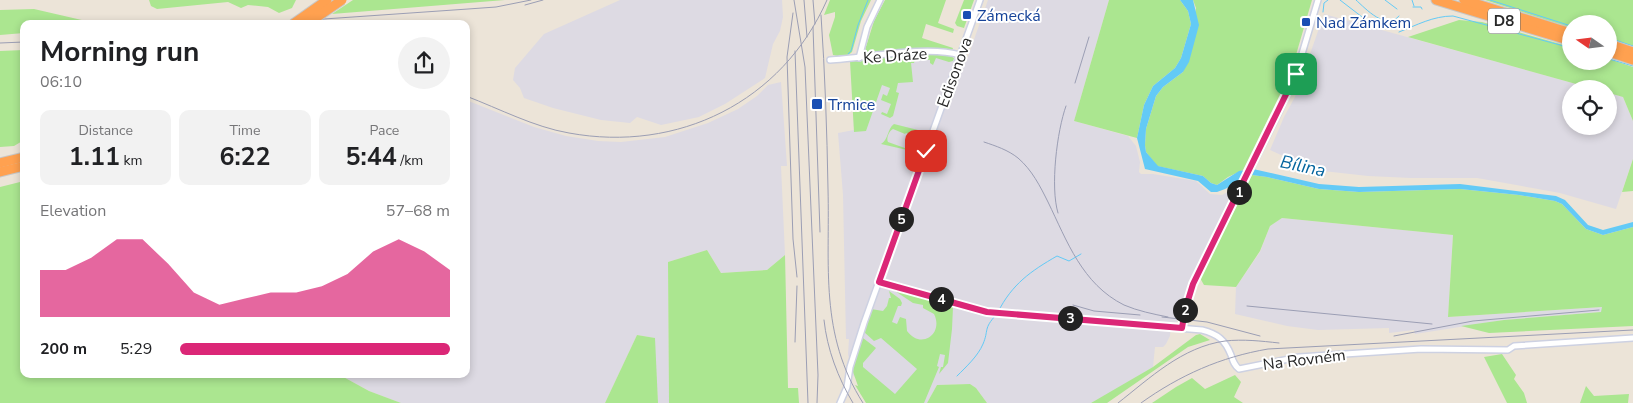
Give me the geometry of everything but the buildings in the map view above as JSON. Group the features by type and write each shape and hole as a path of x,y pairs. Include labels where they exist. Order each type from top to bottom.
{"highway":[{"path":"298,20 328,0"},
{"path":"312,20 342,0"},
{"name":"D8","path":"1436,0 1562,38"},
{"name":"D8","path":"1464,0 1562,30"},
{"path":"1618,47 1633,52"},
{"path":"1618,55 1633,60"},
{"path":"0,163 20,158"},
{"path":"0,172 20,167"}],"street":[{"path":"859,58 867,27 880,0"},
{"name":"Edisonova","path":"840,403 847,387 850,367 867,314 980,0"},
{"path":"1182,328 1193,284 1296,74 1318,0"},
{"name":"Ke Dráze","path":"830,60 913,52 950,52 960,55"},
{"name":"Na Rovném","path":"879,282 987,312 1202,330 1221,337 1235,366 1242,369 1299,356 1421,349 1508,350 1514,346 1633,338"}],"shaded area":[{"path":"620,0 782,0 783,17 780,31 773,44 765,78 725,104 699,117 661,125 637,117 630,123 601,120 553,108 524,98 520,88 513,80 515,68 544,34"},
{"path":"988,0 1109,0 1074,121 1128,136 1136,146 1140,162 1139,172 1141,174 1153,174 1196,181 1210,194 1222,195 1239,186 1190,283 1177,322 1171,324 1170,336 1166,344 1163,347 1155,347 1153,367 1113,391 1091,403 987,403 976,388 970,384 937,385 927,403 877,403 853,375 848,354 849,339 846,339 843,195 838,133 854,130 852,63 911,57 953,58 966,62"},
{"path":"1324,14 1562,80 1562,135 1617,135 1617,95 1623,97 1633,121 1633,159 1616,209 1560,193 1477,178 1368,176 1314,170 1270,150 1295,97"},
{"path":"781,82 787,166 781,166 785,255 767,270 721,273 707,250 668,262 669,403 658,403 654,338 637,335 605,403 401,403 369,391 345,378 470,378 470,102 534,127 566,136 598,141 621,142 665,137 708,123 738,109 757,96 768,85"},
{"path":"1282,218 1453,235 1448,317 1602,307 1602,312 1504,320 1415,334 1414,330 1389,333 1389,328 1318,330 1287,326 1235,314 1236,287 1260,252 1270,226"}],"green space":[{"path":"149,0 296,0 292,8 279,13 268,7 248,5 241,8 228,2 157,9 151,6"},
{"path":"353,0 505,0 332,14"},
{"path":"830,0 871,0 861,21 852,52 841,57 833,55 829,35 835,12 824,15"},
{"path":"885,0 946,0 938,23 954,29 953,33 926,24 922,38 953,48 952,51 935,50 869,54 865,50 874,21"},
{"path":"964,0 974,0 964,28 957,26 955,23"},
{"path":"1109,0 1180,0 1188,11 1191,24 1181,58 1175,68 1153,86 1144,105 1137,138 1074,121"},
{"path":"1193,0 1312,0 1291,72 1243,170 1217,185 1211,183 1203,176 1157,166 1146,152 1145,145 1146,129 1156,96 1163,87 1183,72 1196,8"},
{"path":"1485,0 1633,0 1633,46 1618,42 1618,15 1562,15 1562,25"},
{"path":"34,9 82,20 20,20 20,33 0,35 0,10"},
{"path":"1459,20 1482,22 1562,44 1562,70 1618,70 1618,62 1633,67 1633,121 1623,97 1617,95 1617,80 1562,80 1408,37"},
{"path":"20,50 20,142 14,146 0,147 0,51"},
{"path":"915,55 949,55 954,58 953,61 949,62 936,58 933,65 930,63 930,60 915,60 914,63 911,63 913,82 898,83 896,92 899,93 893,116 890,118 881,114 882,112 887,114 891,104 881,100 883,94 887,96 890,88 882,85 866,131 854,132 850,61"},
{"path":"894,124 922,131 926,134 926,137 923,139 893,129 889,133 888,142 916,152 881,144"},
{"path":"1633,159 1633,191 1622,192"},
{"path":"1252,175 1319,189 1359,192 1460,189 1519,195 1555,201 1562,204 1586,229 1603,235 1633,227 1633,326 1489,333 1461,326 1504,320 1601,312 1602,307 1448,317 1453,235 1282,218 1270,226 1260,251 1236,287 1204,285 1200,278"},
{"path":"20,182 20,378 345,378 369,391 401,403 0,403 0,187"},
{"path":"707,250 721,273 767,270 785,255 788,388 798,388 799,403 669,403 668,262"},
{"path":"889,291 900,299 902,303 901,306 898,306 892,322 897,324 900,317 906,319 907,331 913,337 919,339 930,337 936,328 934,314 923,308 923,305 913,303 895,291 953,307 948,363 939,374 941,367 943,367 945,355 940,354 937,366 939,367 924,403 866,403 855,385 858,386 852,369 861,338 876,348 863,363 863,367 895,394 917,369 881,338 874,341 864,332 871,309 883,311 887,306 889,298 891,298"},
{"path":"1200,334 1210,340 1188,347 1107,403 1091,403 1153,367"},
{"path":"637,335 655,338 658,403 605,403"},
{"path":"1502,354 1516,375 1514,379 1524,393 1527,403 1507,403 1484,357"},
{"path":"1235,375 1241,382 1234,397 1243,403 1152,403 1192,378 1205,389"},
{"path":"970,384 976,388 987,403 927,403 937,385"},
{"path":"1586,386 1594,396 1629,394 1628,403 1580,403"}],"water":[{"path":"1180,0 1193,0 1199,25 1189,62 1183,72 1163,87 1156,96 1146,129 1146,152 1158,166 1203,176 1211,183 1217,185 1239,171 1253,169 1319,184 1359,187 1460,184 1556,196 1565,200 1588,225 1603,230 1633,222 1633,227 1603,235 1586,229 1562,204 1555,201 1519,195 1460,189 1359,192 1319,189 1252,175 1225,189 1211,192 1198,181 1145,169 1137,138 1144,105 1153,86 1175,68 1181,58 1191,24 1188,11"}],"waterway":[{"path":"848,54 851,51 858,25 868,0"},
{"path":"1323,12 1324,3 1328,0"},
{"path":"1340,0 1366,20"},
{"path":"1356,0 1382,20 1394,20 1399,16"},
{"path":"1385,0 1397,9"},
{"path":"1412,0 1414,6"},
{"path":"1490,0 1562,23"},
{"path":"1413,7 1421,7 1422,9"},
{"path":"1399,32 1432,19 1453,16 1562,46"},
{"path":"1618,41 1633,46"},
{"path":"1618,62 1633,66"},
{"path":"998,312 1003,302 1016,286 1039,267 1057,256 1069,261 1081,254"},
{"path":"957,376 978,353 985,339 988,327 996,315"}],"railway":[{"path":"309,20 496,7 531,0"},
{"path":"525,5 543,0"},
{"path":"794,0 805,67 818,375 817,403"},
{"path":"804,0 807,37"},
{"path":"813,0 815,24"},
{"path":"470,98 530,122 569,133 610,137 649,135 687,127 722,112 754,92 783,67 807,36 827,0"},
{"path":"793,13 787,57 793,239 797,277"},
{"path":"821,15 824,58 830,299 839,351 849,377 863,403"},
{"path":"813,27 820,232"},
{"path":"1075,83 1089,37"},
{"path":"0,43 20,42"},
{"path":"795,51 808,403"},
{"path":"1058,213 1055,189 1056,159 1066,106"},
{"path":"984,142 1018,158 1035,178 1077,260 1097,286 1124,305 1140,311 1168,317"},
{"path":"795,342 797,286"},
{"path":"1073,305 1094,311 1140,315"},
{"path":"1247,306 1432,324"},
{"path":"1394,336 1473,321 1599,310"},
{"path":"1162,317 1207,322 1260,336"},
{"path":"824,320 834,363 853,403"},
{"path":"1141,403 1171,384 1202,368 1251,352 1268,349 1633,330"},
{"path":"1118,403 1167,365 1209,344 1232,340 1279,343"}],"place":[{"name":"Zámecká","path":"967,15"},
{"name":"Nad Zámkem","path":"1306,22"},
{"name":"Trmice","path":"817,104"}],"route":[{"path":"926,151 879,282 987,312 1182,328 1193,284 1296,74"}],"water label":[{"name":"Bílina","path":"1303,166"}]}
